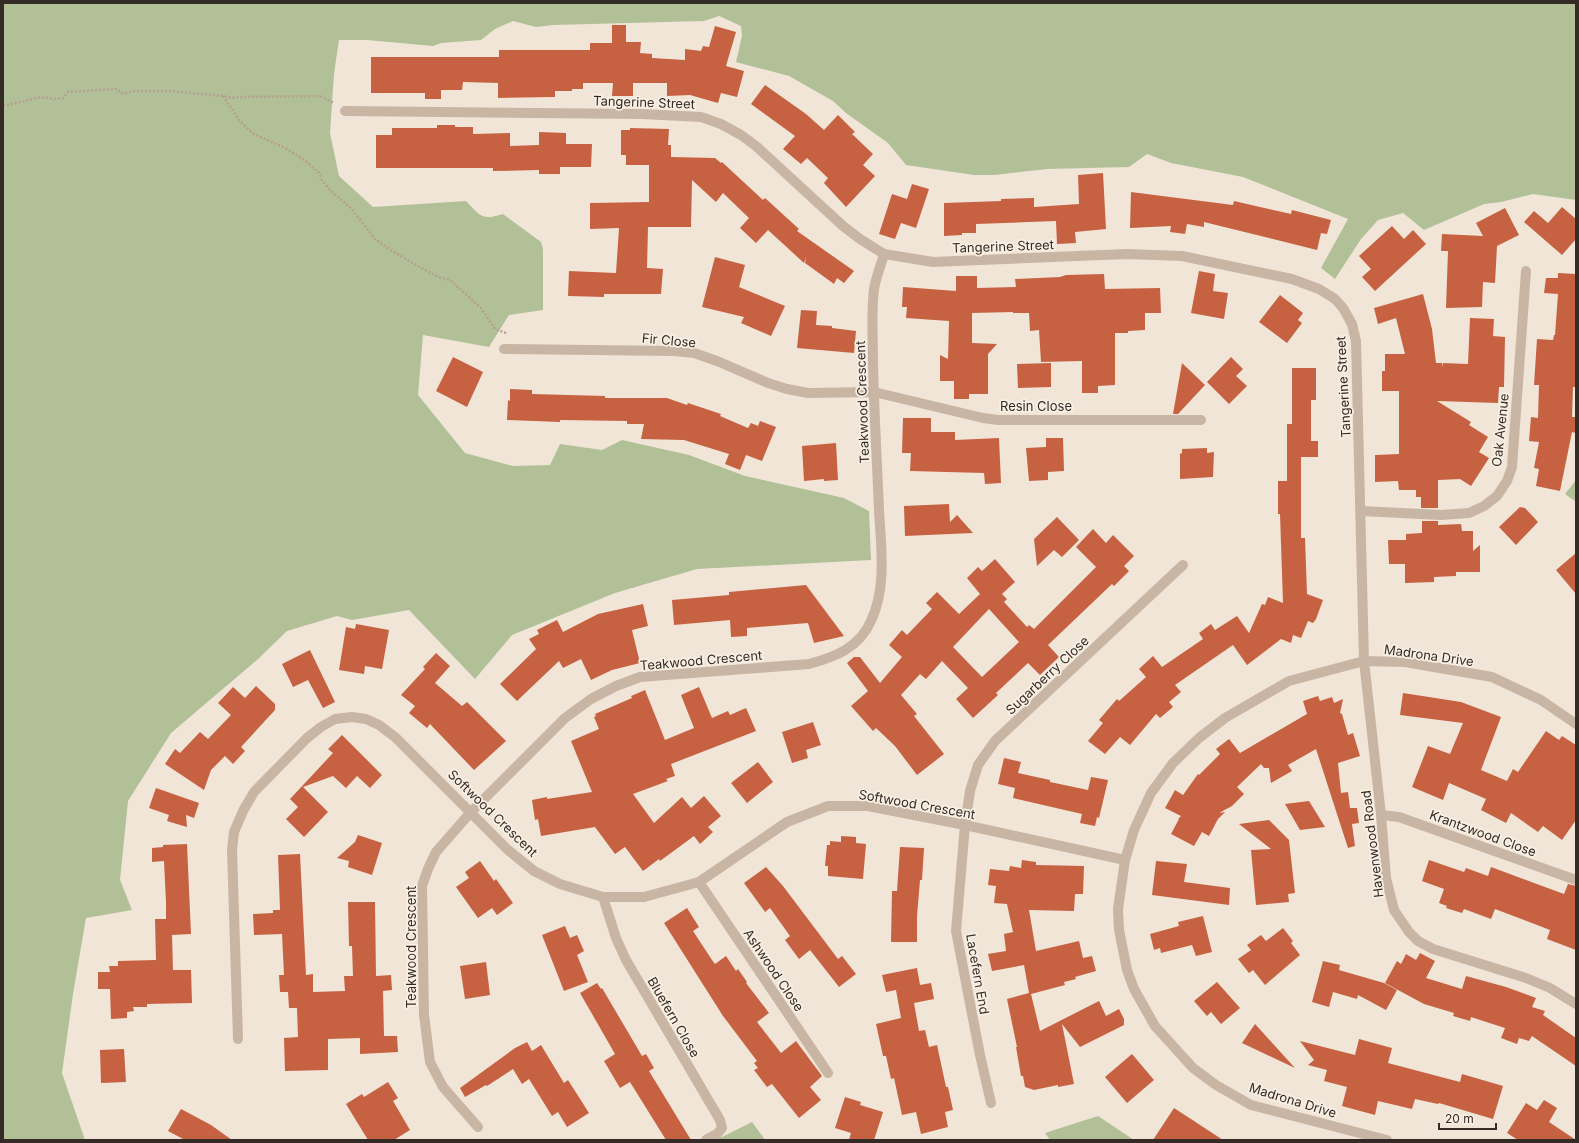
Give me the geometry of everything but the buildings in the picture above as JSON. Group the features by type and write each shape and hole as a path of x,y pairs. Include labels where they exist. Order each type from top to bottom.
{"street":[{"name":"Tangerine Street","path":"345,111 642,114 701,117 721,124 741,135 756,146 843,226 884,254 933,262 1127,254 1182,256 1292,279 1319,289 1335,299 1343,308 1352,324 1356,341 1364,661"},
{"name":"Teakwood Crescent","path":"478,1127 443,1087 430,1062 424,1008 422,886 428,869 436,852 471,812 566,718 591,699 616,686 640,677 809,664 831,658 848,649 871,623 878,604 882,570 874,392 872,306 874,287 884,254"},
{"name":"Oak Avenue","path":"1361,511 1442,515 1469,513 1484,506 1497,496 1507,481 1512,466 1526,271"},
{"name":"Fir Close","path":"504,348 694,353 717,361 768,383 808,393 874,392"},
{"name":"Resin Close","path":"874,392 983,418 998,420 1201,420"},
{"name":"Sugarberry Close","path":"965,825 970,791 978,765 984,754 1183,565"},
{"name":"Madrona Drive","path":"1387,1140 1251,1105 1216,1085 1193,1068 1155,1026 1134,989 1127,970 1119,930 1118,909 1124,860 1134,830 1151,793 1173,763 1199,738 1225,718 1289,681 1364,661 1405,662 1492,677 1541,700 1576,724"},
{"name":"Havenwood Road","path":"1364,661 1381,815 1386,878 1394,910 1409,932 1418,941 1433,949 1526,978 1550,988 1576,1004"},
{"name":"Softwood Crescent","path":"238,1039 232,850 234,832 243,811 254,792 307,738 321,727 335,719 352,717 366,719 379,725 396,737 508,850 534,870 560,884 603,897 644,897 699,882 788,822 828,806 868,806 965,825 1124,860"},
{"name":"Krantzwood Close","path":"1381,815 1399,817 1576,880"},
{"name":"Lacefern End","path":"965,825 956,931 980,1055 991,1103"},
{"name":"Ashwood Close","path":"699,882 828,1073"},
{"name":"Bluefern Close","path":"603,897 616,938 626,960 720,1120 722,1128 717,1134 706,1140"}],"path":[{"path":"3,106 40,97 54,99 63,98 68,92 116,89 124,94 134,91 170,91 232,98 320,96 333,102 345,111"},
{"path":"223,96 240,121 252,133 288,150 307,162 319,173 323,182 333,193 352,209 375,239 389,249 438,277 450,280 481,308 495,329 508,334 521,349"}],"green space":[{"path":"3,3 1576,3 1576,200 1533,194 1501,202 1484,204 1424,230 1403,213 1378,220 1361,239 1335,279 1321,268 1348,219 1243,177 1171,163 1147,154 1129,167 1047,169 995,175 974,175 906,165 888,143 846,113 833,101 789,76 736,62 742,36 741,26 719,16 704,21 553,25 536,27 513,21 495,29 481,40 441,43 433,46 367,40 339,40 334,74 330,133 339,176 373,207 466,201 478,214 482,216 490,217 503,214 541,242 543,249 543,310 509,315 489,347 423,335 418,395 465,453 513,466 550,465 560,444 602,450 622,440 689,455 745,476 844,498 869,511 871,560 697,569 615,593 512,635 475,679 409,610 352,620 337,616 287,631 257,660 171,733 128,801 120,880 132,910 86,918 73,994 62,1073 85,1140 3,1140"},
{"path":"1576,480 1576,502 1565,494"},
{"path":"1098,1116 1134,1140 1050,1140 1045,1133"},
{"path":"752,1122 765,1140 716,1140"}]}
